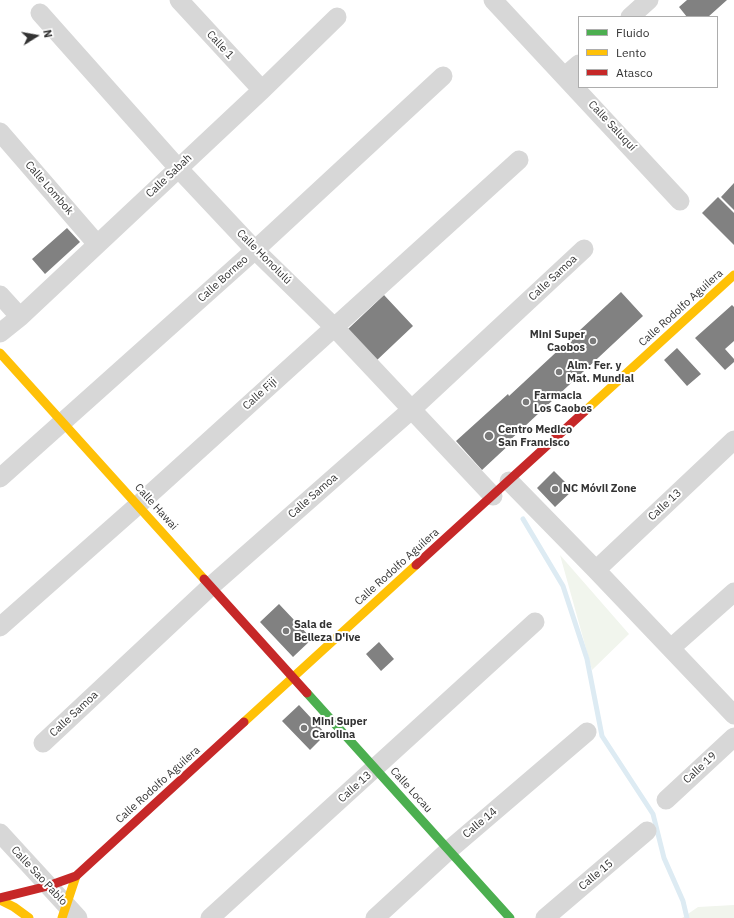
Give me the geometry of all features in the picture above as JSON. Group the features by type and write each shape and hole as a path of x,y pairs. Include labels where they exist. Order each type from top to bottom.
{"street":[{"name":"Calle 1","path":"179,0 262,90"},
{"name":"Calle Saluquí","path":"493,0 572,70"},
{"path":"631,16 649,0"},
{"name":"Calle Honolulú","path":"40,13 178,168 255,250 334,327 493,496"},
{"name":"Calle Sabah","path":"0,333 20,317 262,90 337,17"},
{"name":"Calle Borneo","path":"0,478 255,250 443,76"},
{"name":"Calle Saluquí","path":"587,88 680,201"},
{"name":"Calle Lombok","path":"0,132 97,244"},
{"name":"Calle Fiji","path":"0,627 138,505 519,160"},
{"name":"Calle Samoa","path":"43,743 211,586 411,410 584,249"},
{"name":"Calle Rodolfo Aguilera","path":"0,899 48,886 76,876 734,275"},
{"path":"0,295 20,317"},
{"name":"Calle Hawai","path":"0,353 294,678"},
{"name":"Calle 13","path":"596,570 734,440"},
{"path":"509,481 734,715"},
{"path":"671,648 734,592"},
{"name":"Calle 13","path":"210,918 535,622"},
{"name":"Calle Locau","path":"294,678 510,918"},
{"name":"Calle 14","path":"375,918 449,850 587,732"},
{"name":"Calle 19","path":"666,800 734,737"},
{"name":"Calle 15","path":"545,918 647,831"},
{"name":"Calle Sao Pablo","path":"0,833 48,886 69,914"},
{"name":"Calle Rodolfo Aguilera","path":"69,914 76,876"},
{"path":"0,899 29,918"}],"shaded area":[{"path":"560,555 629,634 592,670"},
{"path":"734,905 734,918 682,918 698,907"}],"building":[{"path":"687,0 727,0 709,16 686,16 679,7"},
{"path":"734,183 734,210 721,197"},
{"path":"718,197 734,213 734,245 702,213"},
{"path":"67,228 80,242 45,274 32,259"},
{"path":"621,292 643,316 509,441 511,443 482,470 456,441 508,394 509,396"},
{"path":"384,295 413,326 376,361 347,330"},
{"path":"732,305 734,307 734,341 725,349 734,359 734,362 725,370 695,338"},
{"path":"677,348 701,374 687,386 664,360"},
{"name":"NC Móvil Zone","path":"554,471 573,490 555,507 537,488"},
{"name":"Sala de Belleza D'ive","path":"279,604 312,639 293,657 260,622"},
{"path":"379,642 394,659 381,671 366,654"},
{"name":"Mini Super Carolina","path":"299,705 326,734 310,750 282,721"}],"waterway":[{"path":"523,519 563,586 587,659 602,736 653,814 664,858 683,901 687,918"}],"traffic: fast":[{"path":"307,693 510,918"}],"traffic: slow":[{"path":"585,411 734,275"},
{"path":"0,353 204,579"},
{"path":"244,722 416,565"},
{"path":"62,918 76,876"},
{"path":"0,900 14,907 29,918"}],"traffic: jam":[{"path":"416,565 585,411"},
{"path":"204,579 307,693"},
{"path":"0,898 48,886 76,876 244,722"}],"place":[{"name":"Mini Super Caobos","path":"593,341"},
{"name":"Alm. Fer. y Mat. Mundial","path":"559,372"},
{"name":"Farmacia Los Caobos","path":"526,402"},
{"name":"Centro Medico San Francisco","path":"489,436"},
{"name":"NC Móvil Zone","path":"555,489"},
{"name":"Sala de Belleza D'ive","path":"286,631"},
{"name":"Mini Super Carolina","path":"304,728"}]}
